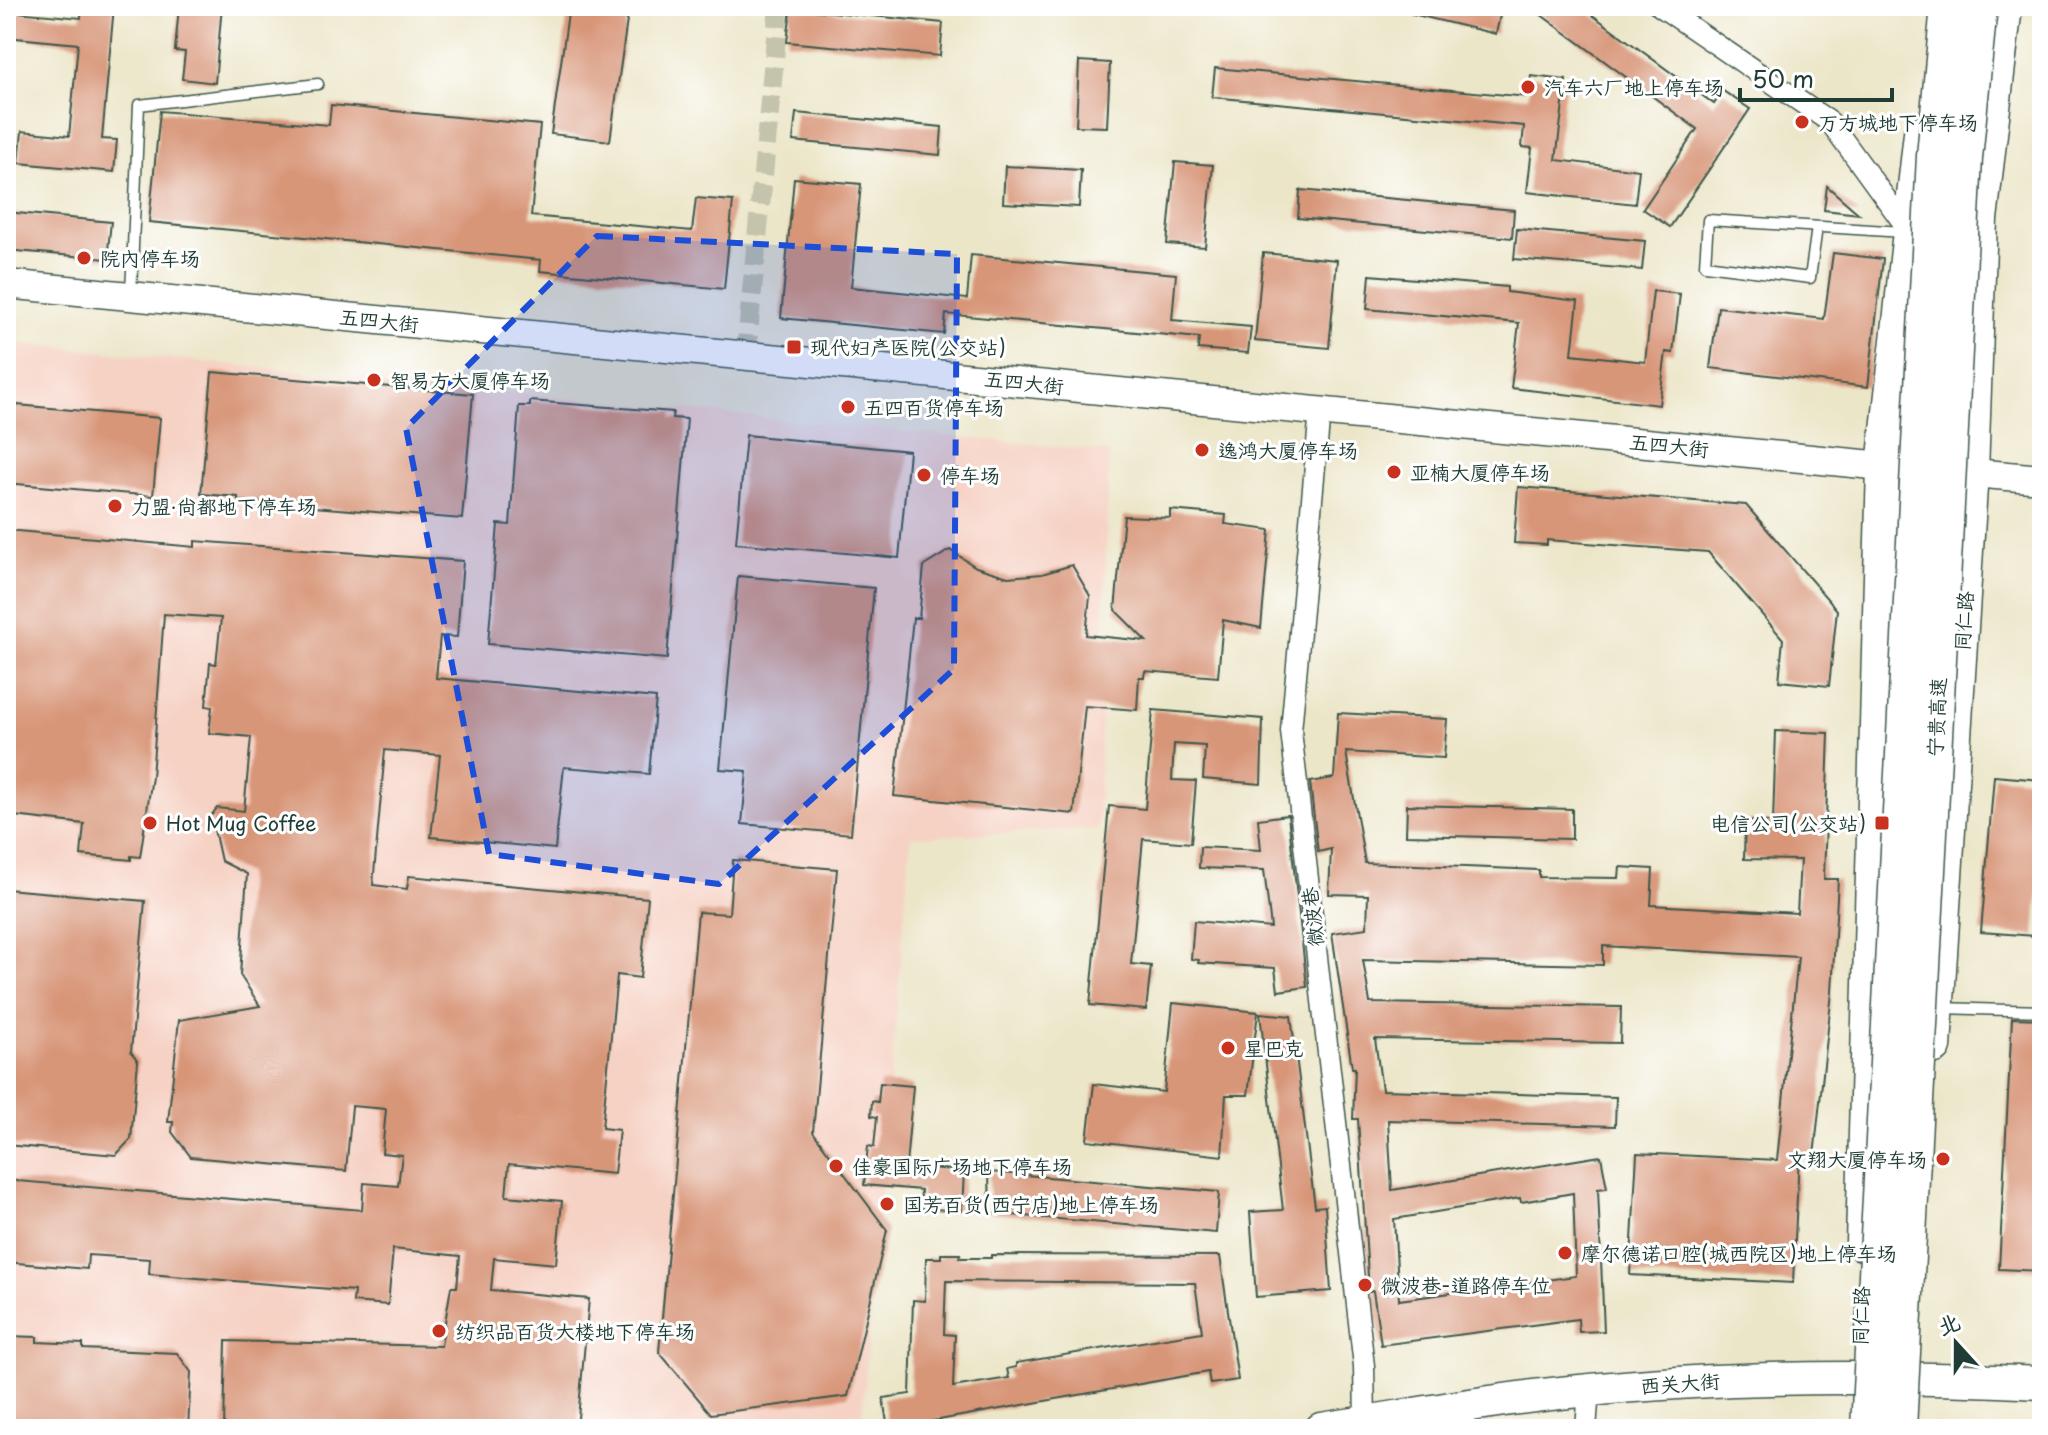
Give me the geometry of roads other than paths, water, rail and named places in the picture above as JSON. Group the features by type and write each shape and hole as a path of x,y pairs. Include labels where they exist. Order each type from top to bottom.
{"highway":[{"name":"宁贵高速","path":"1869,1429 1935,156 1949,6"},
{"name":"宁贵高速","path":"1898,1429 1964,158 1979,6"}],"main road":[{"name":"同仁路","path":"1854,1429 1858,1376 1883,466 1933,6"},
{"name":"同仁路","path":"1912,1429 1972,472 1981,219 2006,6"},
{"name":"五四大街","path":"6,284 2042,479"},
{"name":"西关大街","path":"1321,1429 1589,1390 1753,1378 1914,1376 2042,1383"}],"street":[{"path":"1660,6 1830,122 1910,232"},
{"name":"微波巷","path":"1320,411 1291,731 1364,1366 1365,1422"},
{"path":"1586,1429 1589,1390"}],"lane":[{"path":"131,296 139,105 318,84"},
{"path":"1817,227 1810,278 1705,265 1708,220 1910,232"},
{"path":"1938,1008 2042,1011"}],"tunnel":[{"path":"746,355 779,6"}],"place":[{"name":"汽车六厂地上停车场","path":"1528,87"},
{"name":"万方城地下停车场","path":"1802,122"},
{"name":"院内停车场","path":"84,258"},
{"name":"现代妇产医院(公交站)","path":"794,347"},
{"name":"智易方大厦停车场","path":"374,380"},
{"name":"五四百货停车场","path":"848,407"},
{"name":"逸鸿大厦停车场","path":"1202,450"},
{"name":"亚楠大厦停车场","path":"1394,472"},
{"name":"停车场","path":"924,475"},
{"name":"力盟·尚都地下停车场","path":"115,506"},
{"name":"Hot Mug Coffee","path":"150,823"},
{"name":"电信公司(公交站)","path":"1882,823"},
{"name":"星巴克","path":"1228,1048"},
{"name":"文翔大厦停车场","path":"1943,1159"},
{"name":"佳豪国际广场地下停车场","path":"836,1166"},
{"name":"国芳百货(西宁店)地上停车场","path":"887,1204"},
{"name":"摩尔德诺口腔(城西院区)地上停车场","path":"1565,1253"},
{"name":"微波巷-道路停车位","path":"1365,1285"},
{"name":"纺织品百货大楼地下停车场","path":"439,1331"}]}
